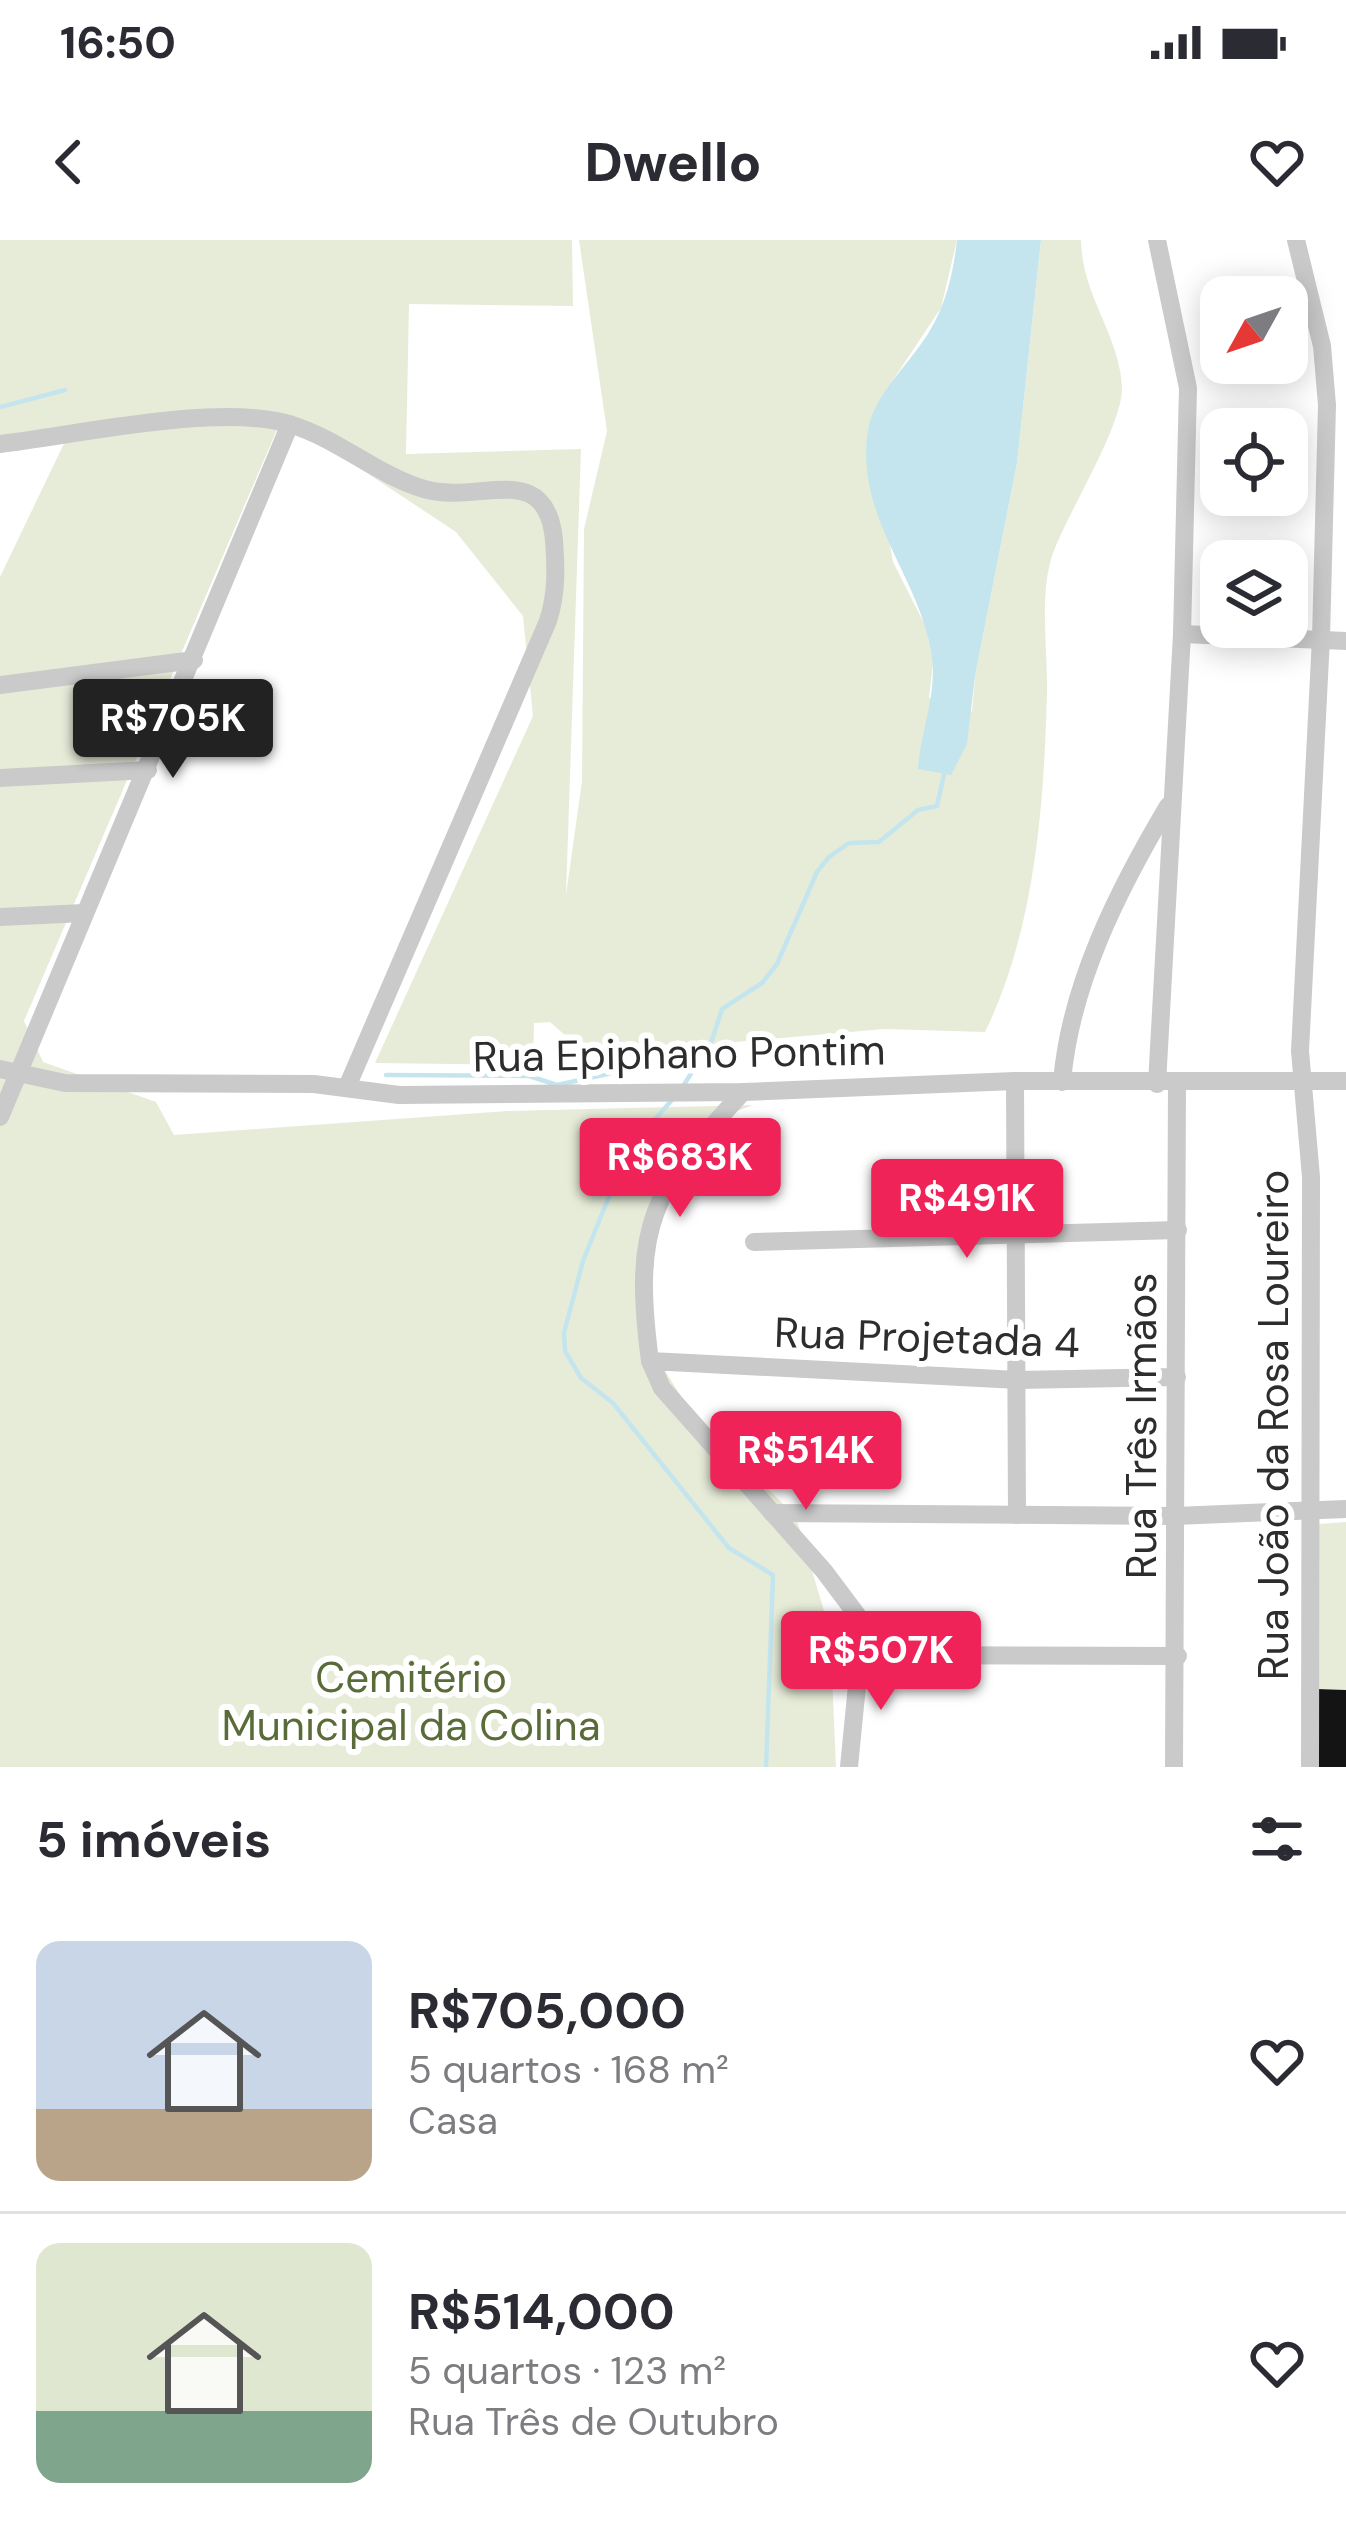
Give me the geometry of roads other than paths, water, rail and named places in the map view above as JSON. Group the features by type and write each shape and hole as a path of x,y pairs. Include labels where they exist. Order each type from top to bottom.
{"street":[{"path":"1156,240 1188,388 1182,634 1156,1084"},
{"name":"Rua João da Rosa Loureiro","path":"1296,240 1322,346 1327,405 1321,638 1300,1016 1311,1177 1310,1767"},
{"path":"0,444 230,417 290,424 425,489 537,493 552,519 557,578 548,621 347,1087"},
{"path":"0,1117 7,1072 148,770 290,424"},
{"path":"1182,634 1346,640"},
{"path":"0,685 194,660"},
{"path":"0,778 148,770"},
{"path":"1062,1082 1072,1010 1126,882 1170,802"},
{"path":"1126,882 1149,882 1166,896"},
{"path":"0,917 84,913"},
{"name":"Rua Epiphano Pontim","path":"7,1072 65,1084 347,1087 399,1094 743,1092 1015,1081 1346,1081"},
{"path":"1015,1081 1017,1515"},
{"name":"Rua Três Irmãos","path":"1174,1767 1178,1084"},
{"path":"743,1092 703,1135 662,1194 650,1223 640,1287 650,1360 662,1388 852,1606 860,1627 860,1654 849,1767"},
{"path":"754,1242 1178,1230"},
{"name":"Rua Projetada 4","path":"650,1360 675,1365 1018,1380 1177,1377"},
{"path":"772,1513 1175,1516 1346,1509"},
{"path":"860,1654 1178,1656"}],"water":[{"path":"957,240 1041,240 1017,463 975,676 967,744 951,775 918,769 932,659 916,601 879,520 866,462 871,418 936,320 950,281"}],"waterway":[{"path":"0,407 65,390"},
{"path":"682,1088 712,1040 722,1009 762,983 777,964 817,872 829,857 849,843 879,842 918,810 937,806 945,770"},
{"path":"386,1075 529,1076 557,1085 658,1063 693,1071"},
{"path":"671,1101 631,1147 618,1174 583,1261 564,1333 565,1351 581,1378 613,1403 729,1548 773,1575 766,1767"}],"park label":[{"name":"Cemitério Municipal da Colina","path":"411,1701"}]}
